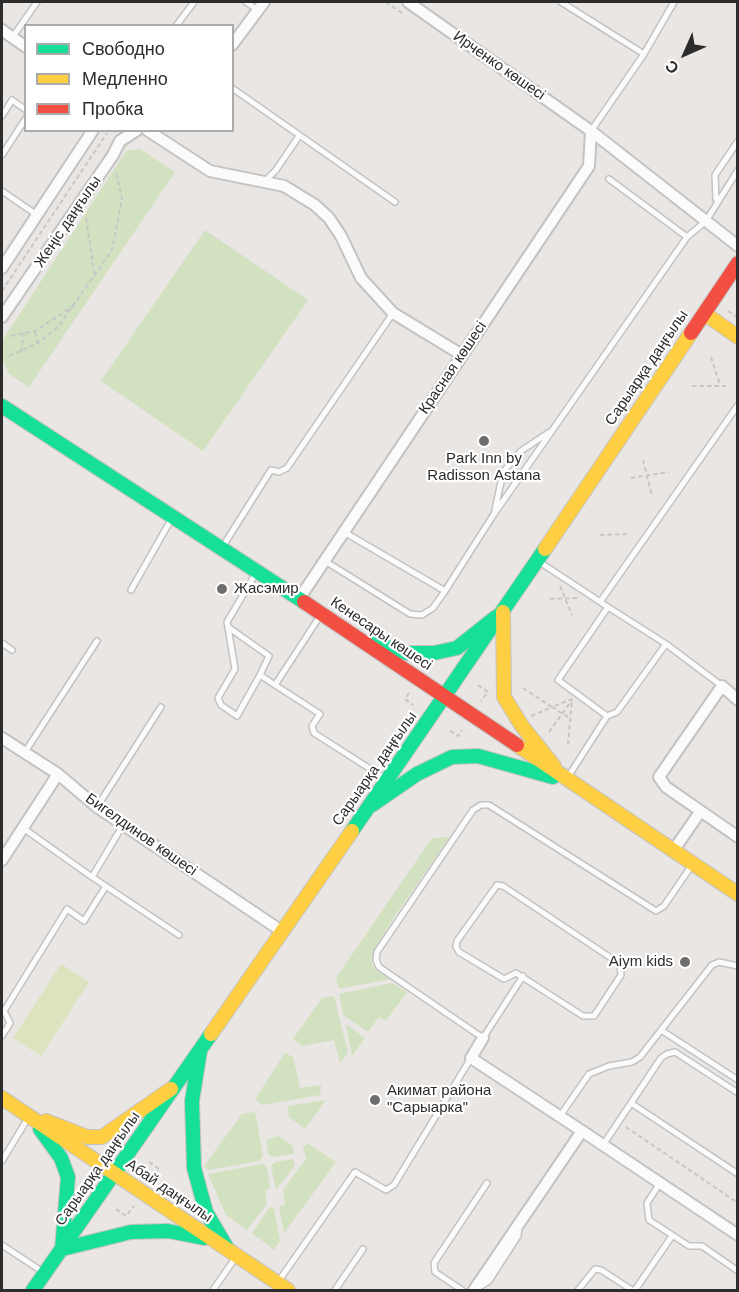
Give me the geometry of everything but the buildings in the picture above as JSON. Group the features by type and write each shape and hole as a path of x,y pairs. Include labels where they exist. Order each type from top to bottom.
{"main road":[{"name":"Сарыарқа даңғылы","path":"33,1290 445,697 738,263"},
{"path":"704,313 738,337"},
{"name":"Кенесары көшесі","path":"2,406 322,614 738,894"},
{"path":"354,636 407,653 434,653 457,648 503,612"},
{"path":"503,612 504,697 522,726 566,780"},
{"path":"369,807 417,774 452,758 478,756 566,780"},
{"path":"200,1051 192,1101 194,1168 206,1212 232,1254"},
{"path":"30,1118 54,1124 87,1137 102,1137 176,1085"},
{"name":"Абай даңғылы","path":"2,1098 282,1287"},
{"path":"30,1118 61,1158 68,1178 62,1249 131,1232 168,1232 213,1240"}],"street":[{"name":"Ирченко көшесі","path":"408,2 591,131 738,246"},
{"path":"234,42 261,6"},
{"path":"2,30 24,46"},
{"name":"Красная көшесі","path":"299,599 589,166 591,131"},
{"name":"Жеңіс даңғылы","path":"2,267 92,132"},
{"name":"Жеңіс даңғылы","path":"2,317 113,155 120,141 134,132"},
{"path":"150,132 210,171 284,186 300,194 329,219 350,253 361,278 393,313 462,355"},
{"path":"738,700 722,686 659,777 666,787 738,837"},
{"name":"Бигелдинов көшесі","path":"2,738 58,774 97,807 123,825 283,932"},
{"path":"2,860 58,774"},
{"path":"673,851 700,812"},
{"path":"483,1038 471,1058 738,1235"},
{"path":"475,1290 582,1131"}],"lane":[{"path":"24,24 36,2"},
{"path":"178,24 194,2"},
{"path":"246,2 261,6"},
{"path":"561,2 644,54"},
{"path":"591,131 644,54 674,2"},
{"path":"12,38 23,26"},
{"path":"234,89 395,202"},
{"path":"2,116 12,100 24,109"},
{"path":"2,155 24,121"},
{"path":"264,182 276,170 299,136"},
{"path":"716,201 715,175 738,141"},
{"path":"324,560 410,614 422,615 433,608 552,430 687,237 706,221 716,201 738,170"},
{"path":"609,179 687,237"},
{"path":"2,191 37,215"},
{"path":"221,550 271,470 279,472 287,468 393,313"},
{"path":"600,602 738,405"},
{"path":"495,513 503,472 521,451 552,430"},
{"path":"131,590 172,518"},
{"path":"342,532 445,591"},
{"path":"537,561 666,644 722,686"},
{"path":"228,627 269,656 237,716 221,705 218,698 235,669 228,627 227,618 257,572"},
{"path":"600,602 608,607 558,681 607,716"},
{"path":"275,685 322,614"},
{"path":"25,752 97,641"},
{"path":"2,643 12,650"},
{"path":"566,780 607,716 617,712 666,644"},
{"path":"260,675 320,714 312,726 314,733 387,780"},
{"path":"97,807 161,707"},
{"path":"524,976 483,1038 378,967 377,952 472,810 481,805 489,805 656,911 664,906 693,864"},
{"path":"92,877 123,825"},
{"path":"22,828 179,935"},
{"path":"496,885 503,886 620,964 622,968 621,975 594,1016 589,1018 524,976 516,973 504,979 459,952 456,947 462,932 496,885"},
{"path":"2,1036 10,1023 4,1011 66,909 84,921 106,886"},
{"path":"560,1116 589,1074 609,1066 637,1060 712,965 719,962 738,966"},
{"path":"661,1030 738,1080"},
{"path":"603,1145 661,1058 675,1052 738,1093"},
{"path":"282,1287 355,1172 386,1190 394,1185 471,1058"},
{"path":"631,1103 738,1174"},
{"path":"2,1161 30,1118"},
{"path":"462,1290 435,1272 434,1263 487,1183"},
{"path":"660,1183 647,1203 649,1220 689,1246 702,1246 738,1270"},
{"path":"578,1290 595,1269 601,1270 633,1290 672,1236"},
{"path":"2,1245 45,1274"},
{"path":"335,1290 363,1249"},
{"path":"213,1290 232,1254"}],"path":[{"path":"386,2 402,13"},
{"path":"2,291 107,133"},
{"path":"9,356 38,343 58,327 95,278 112,250 118,229 122,199 116,172"},
{"path":"86,218 95,278"},
{"path":"11,336 35,331 76,304"},
{"path":"35,331 38,343"},
{"path":"21,352 24,334"},
{"path":"711,357 720,386"},
{"path":"692,386 726,386"},
{"path":"643,460 652,496"},
{"path":"632,478 669,472"},
{"path":"600,535 627,534"},
{"path":"559,584 572,615"},
{"path":"550,599 584,597"},
{"path":"478,685 488,692 482,701"},
{"path":"523,688 571,720"},
{"path":"410,693 405,699 413,705"},
{"path":"528,718 572,699"},
{"path":"549,732 572,699"},
{"path":"568,745 572,699"},
{"path":"450,730 458,736 462,730"},
{"path":"618,1122 738,1203"},
{"path":"149,1162 159,1169 149,1184"},
{"path":"116,1209 126,1216 134,1206"}],"green space":[{"path":"140,149 175,172 29,387 9,374 2,357 2,341 126,151"},
{"path":"205,230 308,300 203,451 101,381"},
{"path":"450,837 394,917 372,956 372,964 378,972 390,979 339,989 336,978 432,838"},
{"path":"61,964 89,982 41,1056 13,1038"},
{"path":"392,983 407,992 386,1021 379,1017 368,1032 343,1015 339,994"},
{"path":"334,996 348,1053 340,1063 334,1040 302,1046 293,1039 322,998"},
{"path":"346,1024 365,1038 352,1056"},
{"path":"285,1053 293,1057 300,1088 321,1085 320,1095 262,1105 255,1099"},
{"path":"326,1100 305,1129 289,1117 288,1106"},
{"path":"255,1112 263,1156 259,1161 208,1170 204,1166 242,1114"},
{"path":"278,1136 293,1146 294,1154 273,1157 268,1153 266,1140"},
{"path":"307,1143 336,1162 284,1233 279,1206 285,1205 283,1190 306,1159 303,1148"},
{"path":"293,1159 295,1165 276,1190 271,1166 275,1162"},
{"path":"262,1164 267,1167 270,1188 265,1190 267,1204 247,1230 226,1215 208,1174"},
{"path":"270,1207 274,1208 280,1241 274,1250 252,1233"}],"traffic: fast":[{"path":"2,406 304,602"},
{"path":"352,831 545,549"},
{"path":"374,643 407,653 434,653 457,648 496,617"},
{"path":"372,805 417,774 452,757 478,756 553,777"},
{"path":"33,1290 211,1034"},
{"path":"200,1051 192,1101 194,1168 206,1212 227,1248"},
{"path":"40,1129 61,1158 68,1177 62,1249 131,1232 168,1231 204,1238"}],"traffic: slow":[{"path":"704,313 738,337"},
{"path":"545,549 691,333"},
{"path":"503,612 504,697 522,726 554,766"},
{"path":"517,745 738,894"},
{"path":"211,1034 352,831"},
{"path":"46,1121 87,1137 102,1137 171,1089"},
{"path":"2,1098 288,1290"}],"traffic: jam":[{"path":"691,333 738,263"},
{"path":"304,602 517,745"}],"place":[{"name":"Park Inn by Radisson Astana","path":"484,441"},
{"name":"Жасэмир","path":"222,589"},
{"name":"Aiym kids","path":"685,962"},
{"name":"Акимат района \"Сарыарка\"","path":"375,1100"}]}
